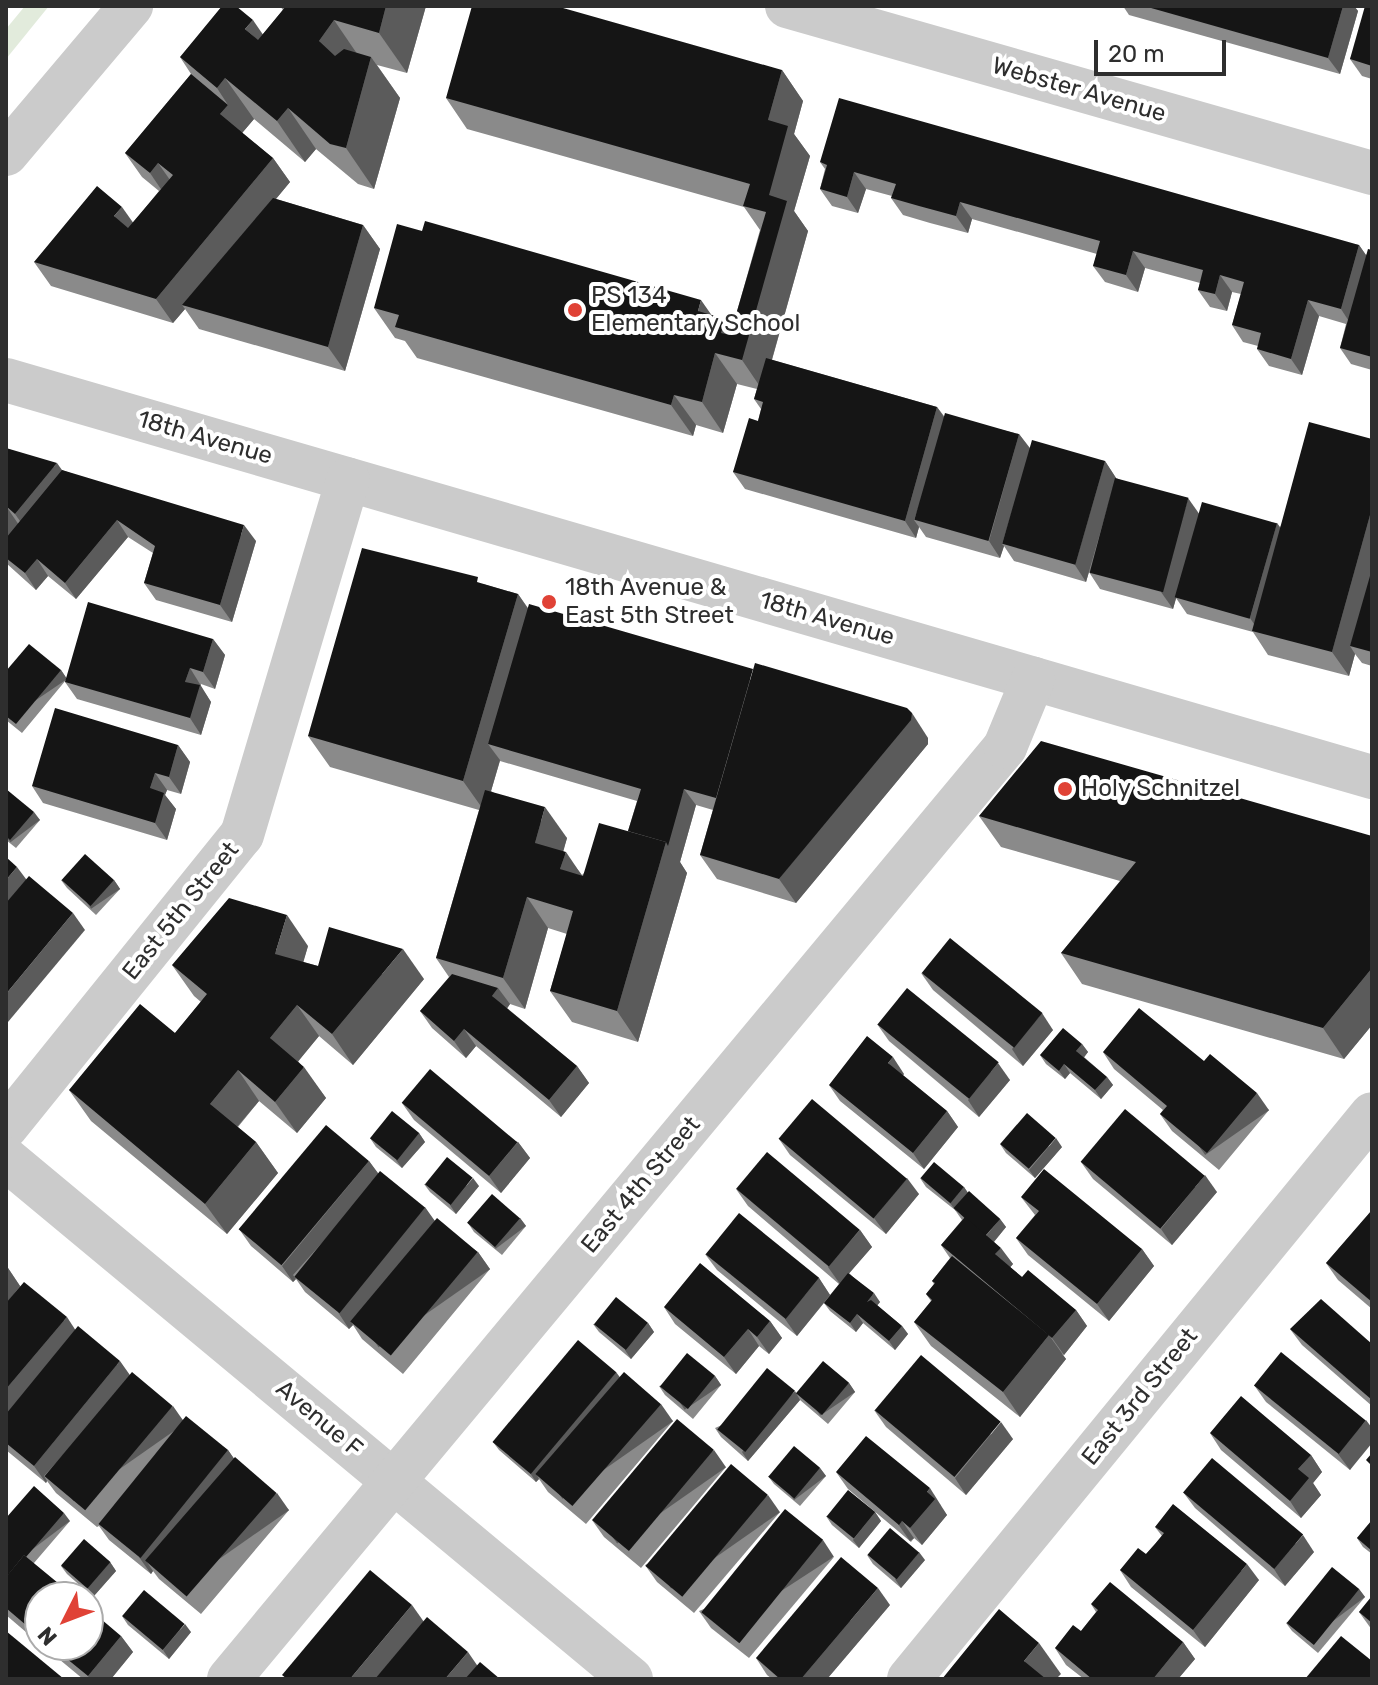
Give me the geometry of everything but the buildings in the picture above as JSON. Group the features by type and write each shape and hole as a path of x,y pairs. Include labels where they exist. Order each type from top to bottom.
{"street":[{"path":"6,154 131,6"},
{"name":"Webster Avenue","path":"787,6 1372,173"},
{"name":"18th Avenue","path":"6,380 1372,777"},
{"name":"East 5th Street","path":"6,1127 242,835 348,479"},
{"name":"East 4th Street","path":"229,1679 1005,747 1033,679"},
{"name":"East 3rd Street","path":"909,1679 1372,1114"},
{"name":"Avenue F","path":"6,1159 631,1679"}],"green space":[{"path":"25,6 49,6 6,59 6,29"}],"place":[{"name":"PS 134 Elementary School","path":"575,310"},
{"name":"18th Avenue & East 5th Street","path":"549,602"},
{"name":"Holy Schnitzel","path":"1065,789"}]}
